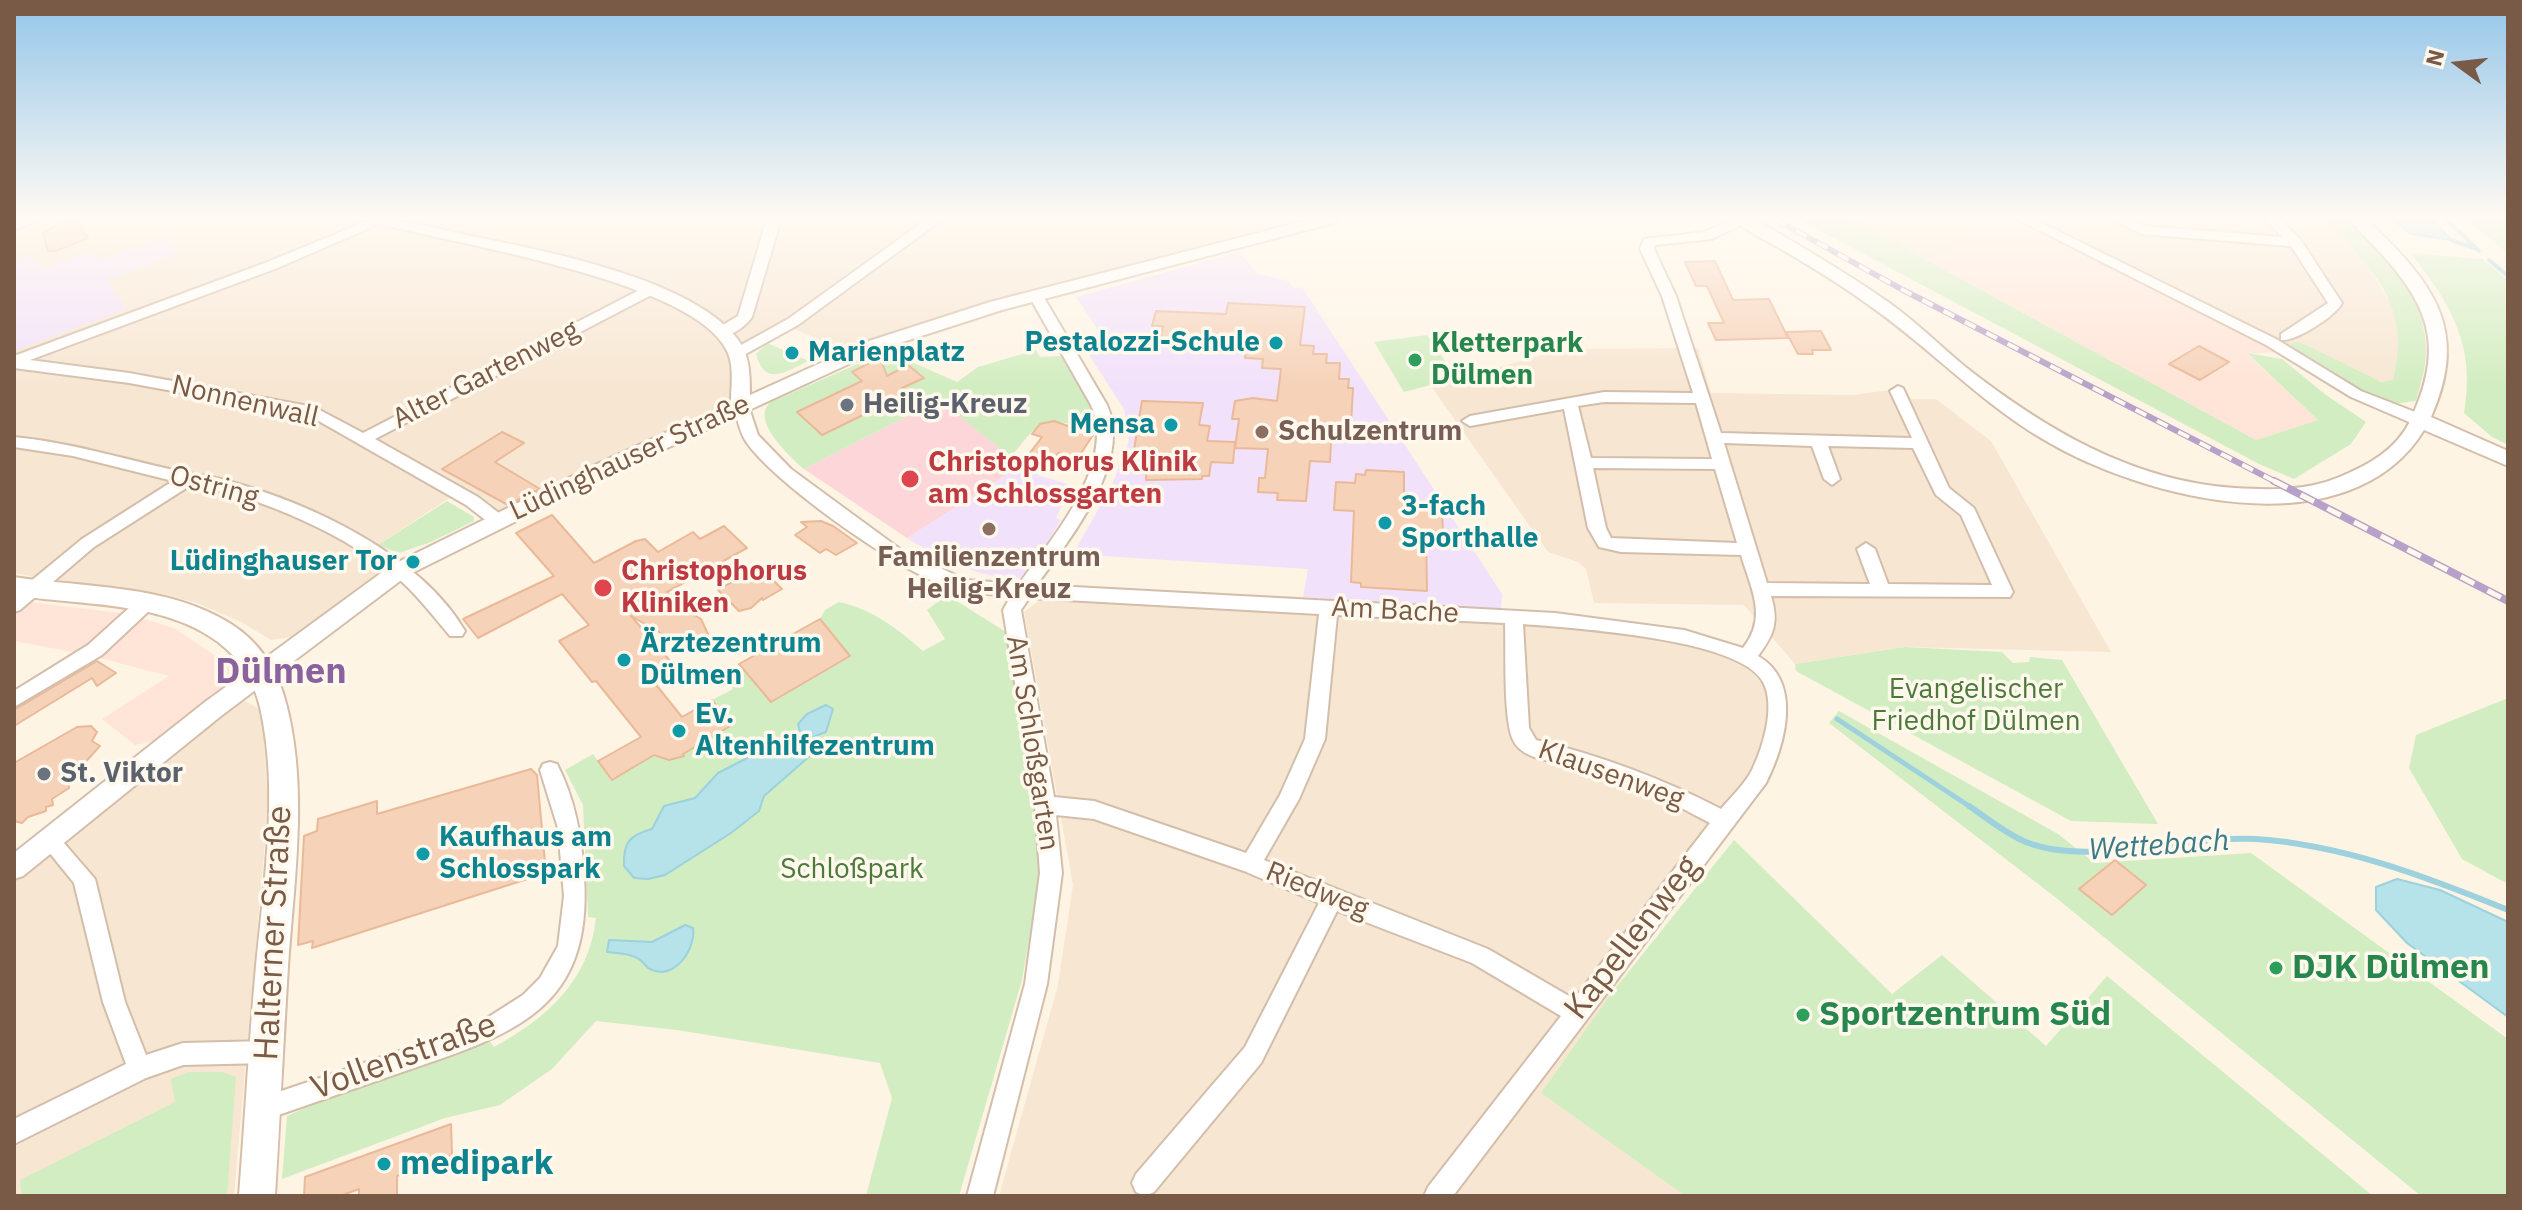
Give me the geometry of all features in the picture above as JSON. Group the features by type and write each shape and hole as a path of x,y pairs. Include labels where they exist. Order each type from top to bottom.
{"main road":[{"path":"20,594 145,604 189,616 221,630 242,648 261,672"},
{"name":"Halterner Straße","path":"257,1196 283,795 274,717 261,672"}],"street":[{"path":"14,362 245,275"},
{"path":"613,275 652,289 706,319 721,332 737,353 741,405 751,437 772,462 894,553 955,583 1022,591 1046,563 1094,480 1107,441 1104,416 1036,296"},
{"path":"721,332 745,317 757,275"},
{"path":"737,353 793,322 858,275"},
{"name":"Lüdinghauser Straße","path":"14,868 261,672 400,570 741,405 885,342 1115,275"},
{"path":"1659,275 1669,296 1766,610 1764,635 1754,661"},
{"path":"1835,275 1873,299 1984,391 2041,431 2094,459 2143,479 2180,488 2259,497 2319,492 2355,479 2393,459 2422,421 2434,382 2439,337 2422,295 2408,275"},
{"path":"2137,275 2271,342 2356,394 2508,459"},
{"path":"2286,337 2332,309 2335,303 2317,275"},
{"name":"Alter Gartenweg","path":"363,439 652,289"},
{"name":"Nonnenwall","path":"14,362 129,378 314,412 472,501 498,521"},
{"path":"1760,589 2004,592 1968,512 1942,491 1898,391"},
{"path":"1470,421 1604,397 1701,398"},
{"path":"1569,403 1597,528 1605,543 1747,549"},
{"path":"1713,438 1919,443"},
{"path":"1818,441 1832,479"},
{"name":"Ostring","path":"14,442 39,444 233,487 341,535 400,570"},
{"path":"1584,463 1721,464"},
{"path":"20,594 88,543 188,479"},
{"path":"1866,549 1882,591"},
{"path":"400,570 431,599 456,631"},
{"name":"Am Bache","path":"1022,591 1452,612 1640,629 1703,641 1754,661"},
{"name":"Am Schloßgarten","path":"980,1196 1036,984 1051,873 1045,805 1012,610 1022,591"},
{"path":"14,700 95,650 145,604"},
{"path":"1251,864 1289,799 1315,739 1329,608"},
{"name":"Klausenweg","path":"1514,619 1519,728 1522,739 1530,747 1590,761 1658,786 1724,820"},
{"name":"Kapellenweg","path":"1437,1196 1507,1107 1575,1012 1759,777 1774,737 1776,688 1754,661"},
{"name":"Vollenstraße","path":"264,1108 482,1034 509,1020 555,977 570,950 577,919 566,806 550,770"},
{"name":"Riedweg","path":"1045,805 1094,810 1251,864 1480,956 1575,1012"},
{"path":"50,841 84,879 114,1002 140,1069"},
{"path":"1145,1183 1253,1055 1332,899"},
{"path":"14,1132 140,1069 183,1054 267,1052"}],"shaded area":[{"path":"14,275 1117,275 848,352 782,324 731,357 736,406 493,519 454,495 367,552 396,568 291,637 271,640 243,623 197,603 156,593 58,582 14,573"},
{"path":"14,275 119,275 107,280 126,309 14,351"},
{"name":"Schulzentrum","path":"1154,275 1264,275 1288,281 1294,288 1302,287 1502,594 1501,612 1303,597 1308,569 1073,554 1112,485 1129,441 1124,409 1089,355 1111,349 1076,297"},
{"path":"1955,275 2128,275 2280,352 2247,354 2318,420 2256,440"},
{"path":"2146,275 2374,275 2391,305 2400,330 2399,359 2393,381 2381,382 2353,371 2300,342 2289,344 2292,348"},
{"path":"1698,348 1711,393 1852,395 1905,388 1911,399 1936,399 1991,441 2111,652 1905,647 1795,664 1744,605 1594,603 1586,569 1578,562 1548,552 1431,386 1564,349"},
{"name":"Christophorus Klinik am Schlossgarten","path":"939,400 1022,465 907,538 804,469"},
{"name":"Familienzentrum Heilig-Kreuz","path":"1022,465 1040,476 1068,484 1057,506 1061,507 1056,518 1061,520 1026,577 1006,579 977,572 941,559 907,538"},
{"path":"1060,585 1303,597 1636,623 1724,640 1764,661 1780,738 1725,832 1541,1093 1685,1196 999,1196 1058,985 1073,885 1024,612"},
{"path":"14,600 128,614 174,628 231,666 231,676 213,696 153,741 135,745 102,719 169,676 88,655 14,641"},
{"path":"245,701 258,708 263,727 268,808 234,1196 14,1196 14,878 225,707"}],"green space":[{"path":"1904,275 1954,275 2256,440 2318,420 2247,353 2282,359 2366,422 2351,444 2294,479 2259,464"},
{"path":"2374,275 2399,275 2420,314 2426,352 2416,401 2397,403 2356,388 2308,360 2289,343 2300,342 2381,382 2393,380 2398,354 2397,331 2393,310"},
{"path":"2428,275 2502,275 2508,281 2508,445 2492,437 2464,413 2467,389 2463,346 2457,327"},
{"name":"Kletterpark Dülmen","path":"1427,335 1457,378 1404,392 1374,342"},
{"path":"767,343 809,361 771,374 765,371 756,354"},
{"path":"1036,350 1040,357 1061,356 1096,416 1097,430 1047,422 1031,433 1011,457 939,400 804,469 774,437 765,418 771,402 887,351 957,382 978,367"},
{"path":"447,501 474,517 474,521 431,542 399,553 378,545"},
{"name":"Schloßpark","path":"947,595 1006,632 1012,639 1041,869 1022,980 959,1196 866,1196 892,1098 880,1063 677,1030 596,1021 552,1069 500,1105 445,1118 282,1179 287,1116 338,1093 490,1042 494,1047 548,1010 575,979 585,961 596,918 588,917 583,805 565,770 593,754 612,779 653,756 669,760 684,756 732,725 712,700 733,689 724,677 742,668 771,702 850,657 820,619 825,610 839,602 884,621 923,651 945,639 927,610"},
{"name":"Evangelischer Friedhof Dülmen","path":"1905,647 2002,652 2013,663 2029,662 2030,657 2062,660 2158,824 2071,821 1796,671 1795,664"},
{"path":"2508,698 2508,884 2462,859 2409,768 2416,735"},
{"name":"DJK Dülmen","path":"1839,711 2058,834 2095,863 2251,853 2508,1039 2508,1196 2421,1196 2055,897 1829,723"},
{"name":"Sportzentrum Süd","path":"1734,840 1892,994 1942,955 2046,1046 2107,976 2373,1196 1685,1196 1541,1093 1610,995"},
{"path":"189,1072 222,1072 236,1077 227,1196 22,1196 20,1180 175,1102 171,1079"}],"water":[{"path":"826,705 833,709 826,732 813,737 811,755 764,796 759,811 731,833 665,875 634,878 624,866 626,846 633,837 652,829 664,806 695,798 718,773 749,757 777,747 791,749 799,738 798,724 807,714"},
{"path":"2397,879 2440,890 2508,922 2508,1017 2407,943 2376,910 2376,887"},
{"path":"685,925 693,928 691,946 681,962 666,971 648,968 632,956 607,952 609,940 652,942"}],"building":[{"path":"1691,275 1722,275 1733,300 1769,299 1788,338 1716,340 1708,323 1724,323 1707,286 1696,286"},
{"path":"1228,303 1305,307 1300,345 1314,346 1313,354 1327,354 1326,363 1340,363 1339,379 1349,379 1348,388 1353,388 1351,424 1332,424 1330,462 1310,461 1306,501 1277,500 1278,493 1258,492 1259,478 1265,478 1268,449 1235,448 1239,419 1232,419 1235,401 1253,398 1277,401 1281,369 1262,368 1263,359 1245,358 1248,336 1201,333 1200,341 1161,338 1163,326 1152,326 1156,311 1226,314"},
{"path":"1821,331 1831,350 1812,350 1813,354 1798,354 1786,332"},
{"path":"2199,346 2229,362 2200,380 2169,364"},
{"name":"Heilig-Kreuz","path":"871,362 882,363 887,376 908,365 924,378 902,388 908,393 822,435 797,412 862,381 852,372"},
{"path":"1142,401 1203,403 1199,425 1210,426 1207,441 1235,442 1233,463 1211,462 1209,476 1202,476 1202,479 1146,480 1147,450 1134,450"},
{"path":"1054,421 1093,435 1078,458 1058,453 1049,468 1026,458 1042,437 1032,434 1040,424"},
{"path":"502,432 524,443 495,462 540,489 508,505 442,469"},
{"name":"3-fach Sporthalle","path":"1366,470 1404,472 1404,503 1436,504 1442,514 1443,532 1426,531 1427,591 1361,587 1361,583 1351,582 1354,511 1334,510 1336,482 1355,483 1356,474 1365,475"},
{"name":"Christophorus Kliniken","path":"552,515 594,563 636,541 645,539 658,552 693,532 700,539 724,526 747,548 667,592 680,606 701,619 708,634 702,649 687,648 631,616 672,663 649,676 682,717 712,700 732,725 684,756 669,760 654,755 612,780 598,761 641,737 559,641 589,625 562,594 478,638 463,619 554,576 516,533"},
{"path":"821,521 857,543 836,555 826,549 820,553 795,535 807,527 801,522"},
{"path":"759,566 782,589 762,598 751,608 739,611 718,590"},
{"path":"820,619 850,656 771,702 739,664"},
{"path":"97,661 116,673 97,686 92,678 14,726 14,710"},
{"name":"St. Viktor","path":"91,726 97,732 92,741 100,746 69,780 69,788 52,799 53,805 46,807 46,811 28,817 22,823 14,821 14,763 77,727"},
{"name":"Kaufhaus am Schlosspark","path":"531,769 537,775 546,873 312,948 313,941 298,945 304,836 317,831 318,819 377,801 377,814"},
{"path":"2115,860 2146,885 2112,915 2079,889"},
{"name":"medipark","path":"451,1124 452,1155 397,1176 397,1196 359,1196 359,1189 340,1196 304,1196 305,1177"}],"waterway":[{"name":"Wettebach","path":"1837,719 1970,807"},
{"name":"Wettebach","path":"1970,807 2019,839 2050,849 2107,851 2229,839 2289,842 2385,864 2508,910"}],"railway":[{"path":"1877,275 2278,483"},
{"path":"2274,481 2508,601"}],"place":[{"name":"Pestalozzi-Schule","path":"1276,343"},
{"name":"Marienplatz","path":"792,353"},
{"name":"Kletterpark Dülmen","path":"1415,360"},
{"name":"Heilig-Kreuz","path":"847,405"},
{"name":"Mensa","path":"1171,425"},
{"name":"Schulzentrum","path":"1262,432"},
{"name":"Christophorus Klinik am Schlossgarten","path":"910,479"},
{"name":"3-fach Sporthalle","path":"1385,523"},
{"name":"Familienzentrum Heilig-Kreuz","path":"989,529"},
{"name":"Lüdinghauser Tor","path":"413,562"},
{"name":"Christophorus Kliniken","path":"603,588"},
{"name":"Ärztezentrum Dülmen","path":"624,660"},
{"name":"Ev. Altenhilfezentrum","path":"679,731"},
{"name":"St. Viktor","path":"44,774"},
{"name":"Kaufhaus am Schlosspark","path":"423,854"},
{"name":"DJK Dülmen","path":"2276,968"},
{"name":"Sportzentrum Süd","path":"1803,1015"},
{"name":"medipark","path":"384,1164"}],"district":[{"name":"Dülmen","path":"281,673"}]}
